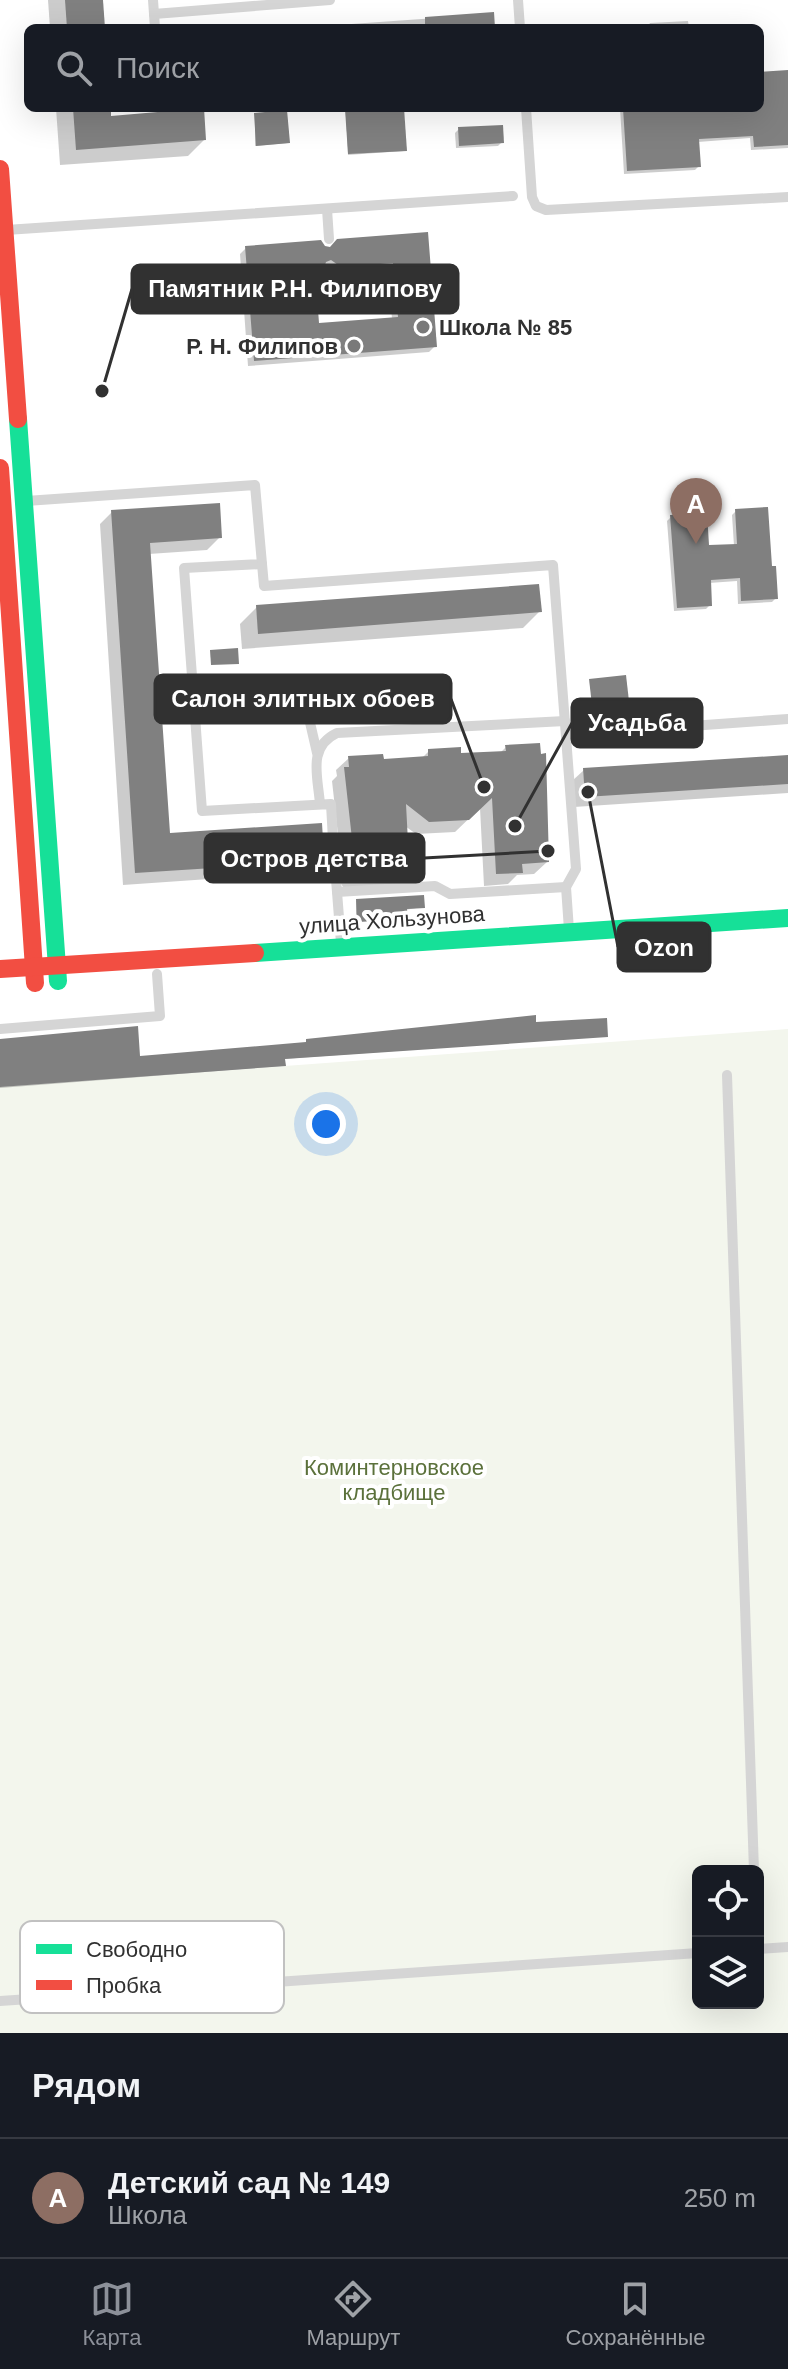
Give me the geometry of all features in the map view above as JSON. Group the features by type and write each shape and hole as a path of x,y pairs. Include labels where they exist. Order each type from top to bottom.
{"main road":[{"path":"0,169 4,286 24,501 58,974"},
{"path":"0,468 4,584 35,975"},
{"name":"улица Хользунова","path":"58,974 341,948 788,918"},
{"name":"улица Хользунова","path":"0,969 35,975 157,974 788,935"},
{"name":"улица Хользунова","path":"0,986 35,975"}],"lane":[{"path":"153,0 155,24"},
{"path":"154,14 330,0"},
{"path":"518,0 520,24"},
{"path":"526,112 532,197 536,206 546,210 788,197"},
{"path":"4,230 513,196"},
{"path":"327,209 329,239"},
{"path":"332,268 346,285 377,284"},
{"path":"24,501 255,485 264,586 553,565 576,869 566,887 569,933"},
{"path":"262,564 184,568 202,811 331,804 333,840"},
{"path":"300,679 317,753 320,804"},
{"path":"566,735 788,719"},
{"path":"317,753 321,744 337,733 565,721"},
{"path":"335,867 341,948"},
{"path":"337,892 435,886 450,894 566,887"},
{"path":"0,1029 160,1016 157,974"},
{"path":"727,1075 754,1865"},
{"path":"764,1949 788,1947"},
{"path":"284,1981 692,1953"},
{"path":"0,2001 20,2000"}],"green space":[{"name":"Коминтерновское кладбище","path":"788,1029 788,2033 0,2033 0,1087"}],"building":[{"path":"65,0 103,0 105,24 67,24"},
{"path":"494,12 495,24 425,24 425,17"},
{"path":"788,70 788,145 754,147 753,136 699,139 701,167 627,171 623,112 764,112 764,72"},
{"path":"73,112 111,112 111,116 204,112 206,140 76,150"},
{"path":"287,112 290,143 256,146 254,113"},
{"path":"345,112 404,112 407,151 348,154"},
{"path":"503,125 504,143 459,146 458,127"},
{"path":"428,232 437,347 254,361 245,246 321,240 330,247 337,239","holes":["331,260 341,267 393,263 398,317 319,323 315,269 324,268 326,262"]},
{"path":"220,503 222,538 150,543 170,833 322,823 323,840 334,848 341,839 352,839 344,767 349,767 348,756 383,754 384,759 428,756 428,749 461,747 461,753 506,751 505,745 540,743 541,754 546,753 549,862 522,864 523,873 496,874 492,798 469,820 429,822 406,804 410,880 361,883 350,866 343,866 335,859 327,867 324,867 324,861 135,873 111,510"},
{"path":"768,507 778,599 741,601 740,578 711,580 712,606 677,608 670,515 707,513 709,545 737,544 735,509"},
{"path":"539,584 542,612 258,634 256,605"},
{"path":"238,648 239,664 211,665 210,650"},
{"path":"626,675 630,710 593,714 589,679"},
{"path":"788,755 788,784 585,797 583,768"},
{"path":"424,895 425,908 407,909 408,919 357,922 356,899"},
{"path":"536,1015 536,1022 607,1018 608,1037 285,1059 286,1066 0,1087 0,1039 138,1026 140,1056 306,1042 306,1039"}],"traffic: fast":[{"path":"18,419 58,981"},
{"path":"255,953 788,918"}],"traffic: jam":[{"path":"0,169 18,419"},
{"path":"0,468 35,983"},
{"path":"0,969 255,953"}],"place":[{"name":"Школа № 85","path":"423,327"},
{"name":"Р. Н. Филипов","path":"354,346"},
{"name":"Памятник Р.Н. Филипову","path":"102,391"},
{"name":"Детский сад № 149","path":"696,544"},
{"name":"Салон элитных обоев","path":"484,787"},
{"name":"Ozon","path":"588,792"},
{"name":"Усадьба","path":"515,826"},
{"name":"Остров детства","path":"548,851"}]}
